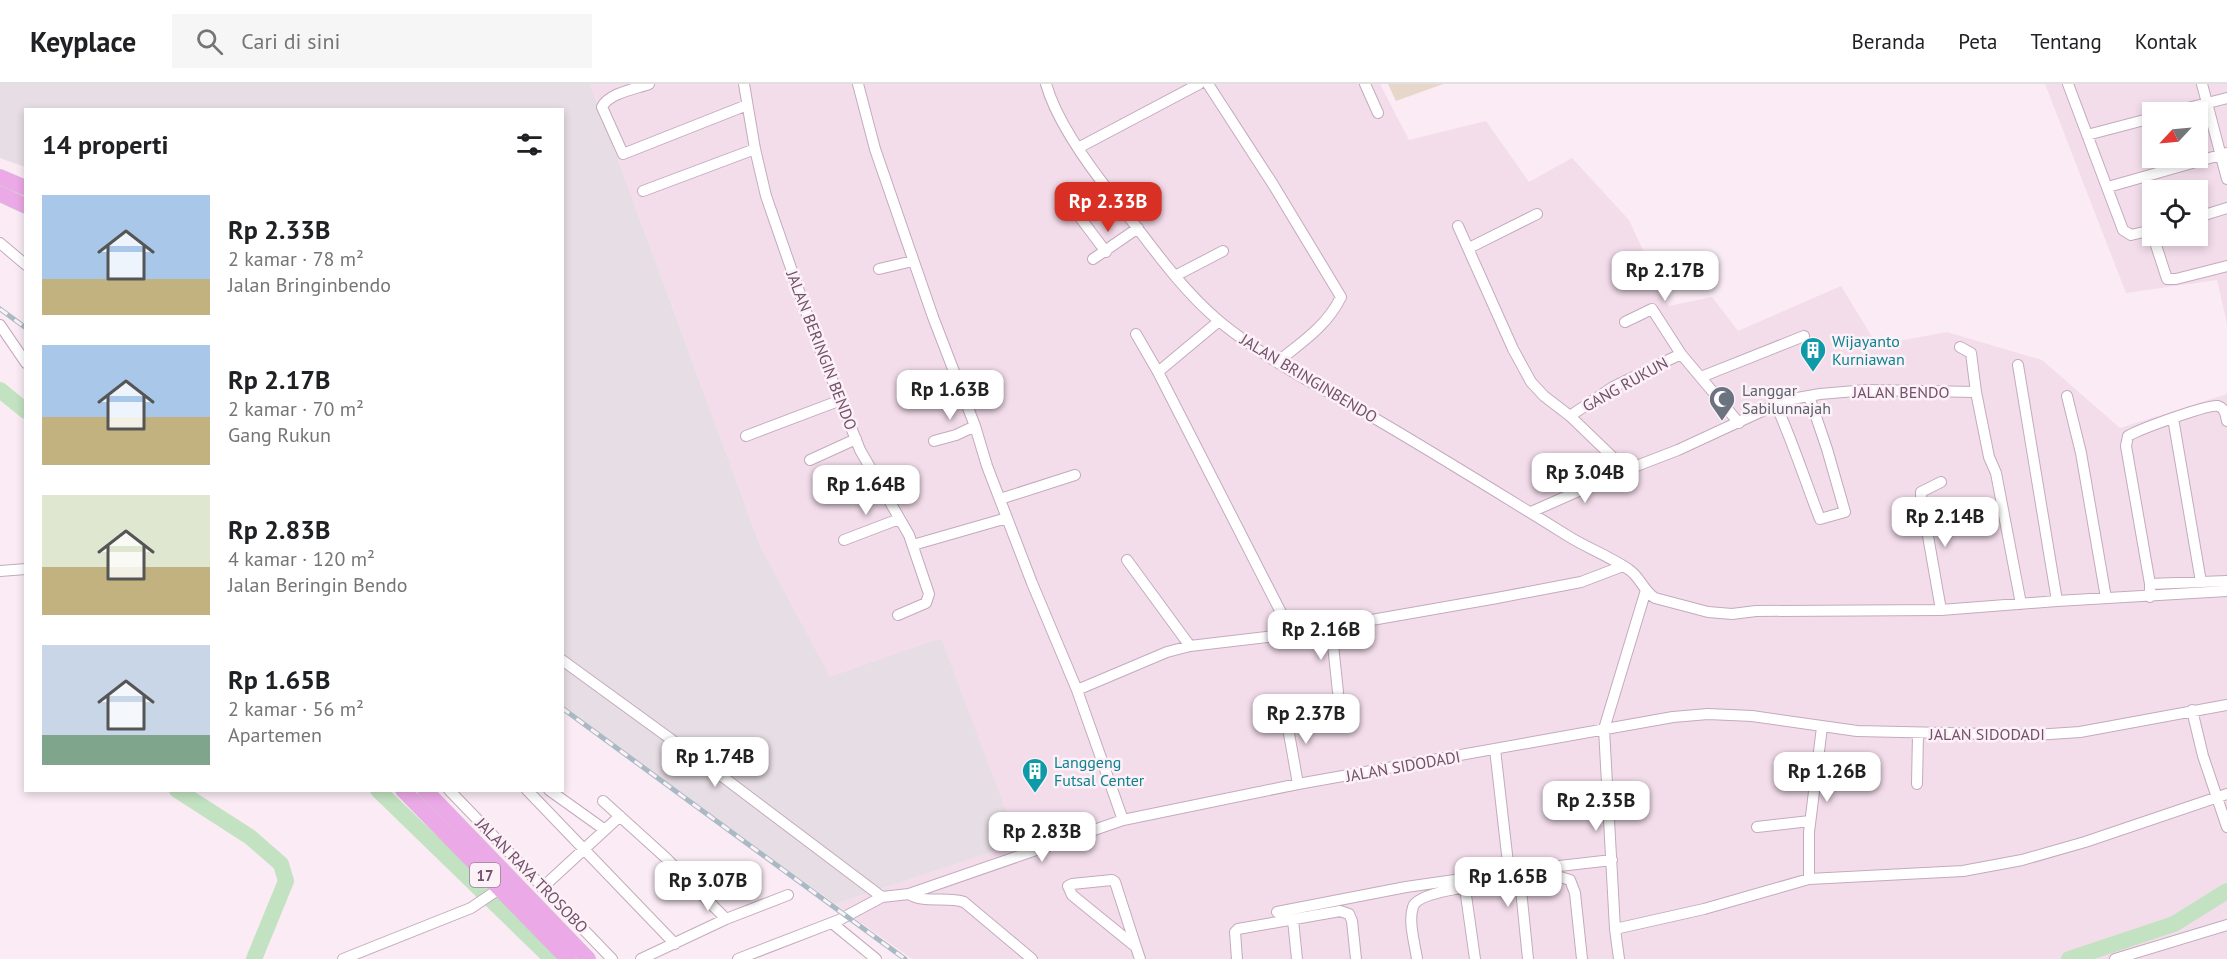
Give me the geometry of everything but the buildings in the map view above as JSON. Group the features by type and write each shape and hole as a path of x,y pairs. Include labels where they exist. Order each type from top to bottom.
{"highway":[{"path":"5,179 24,187"},
{"path":"0,194 24,205"},
{"name":"JALAN RAYA TROSOBO","path":"406,792 492,894 568,959"},
{"name":"JALAN RAYA TROSOBO","path":"432,793 588,959"}],"street":[{"path":"649,84 609,99 603,104 602,107 623,154 747,105"},
{"name":"JALAN BERINGIN BENDO","path":"744,84 754,149 766,196 811,326 856,439 913,545 929,594 926,603 898,615"},
{"path":"738,959 832,923 882,897 909,894 1123,820 1077,690 1032,583 933,317 875,150 858,84"},
{"name":"JALAN BRINGINBENDO","path":"1046,84 1078,148 1100,181 1175,276 1219,321 1276,362 1413,440 1570,537 1623,566 1639,578 1646,590"},
{"path":"1365,84 1378,113"},
{"path":"2068,84 2126,233 2131,235 2142,233"},
{"path":"2202,84 2207,102"},
{"path":"1078,148 1209,85 1341,297 1320,328 1276,362"},
{"path":"2208,103 2227,98"},
{"path":"2208,106 2224,153 2227,179"},
{"path":"2087,135 2142,121"},
{"path":"643,191 754,149"},
{"path":"2108,187 2224,153"},
{"path":"5,179 24,180"},
{"path":"1067,200 1106,252"},
{"path":"2208,214 2227,208"},
{"path":"1469,249 1538,214"},
{"path":"1458,226 1513,349 1532,382 1544,396 1570,416 1626,470"},
{"path":"1093,259 1138,228"},
{"path":"0,243 24,263"},
{"path":"2156,246 2167,279 2176,279 2227,266"},
{"path":"1175,276 1223,251"},
{"path":"879,269 913,261"},
{"name":"GANG RUKUN","path":"1625,322 1652,309 1681,354 1739,423"},
{"path":"1158,372 1219,321"},
{"path":"0,325 24,360"},
{"path":"1136,334 1158,372 1292,634"},
{"path":"1701,377 1804,336"},
{"path":"1960,347 1971,352 1976,392 1989,457 1996,473 2020,604"},
{"name":"GANG RUKUN","path":"1570,416 1613,387 1681,354"},
{"path":"2018,364 2057,601"},
{"name":"JALAN BENDO","path":"1531,512 1678,450 1776,405 1809,396 1867,390 1976,392"},
{"path":"1776,405 1820,519 1845,512 1809,396"},
{"path":"2067,396 2081,453 2106,598"},
{"path":"746,436 841,400"},
{"path":"2150,597 2150,584 2126,440 2132,433 2173,418 2217,406 2224,410 2227,421"},
{"path":"2173,418 2201,582"},
{"path":"934,441 956,435 975,426"},
{"path":"810,460 856,439"},
{"path":"1000,499 1075,475"},
{"path":"1941,482 1921,492 1921,496 1941,610"},
{"path":"913,545 1007,518"},
{"path":"844,540 899,519"},
{"path":"1126,560 1190,646"},
{"path":"1077,690 1167,652 1190,646 1292,634 1581,582 1623,566"},
{"path":"0,571 24,569"},
{"path":"2150,584 2227,581"},
{"path":"1619,959 1615,929 1604,729 1646,590 1655,598 1708,612 1732,614 1756,611 1941,610 2227,591"},
{"path":"1331,626 1338,692"},
{"path":"564,661 736,786 882,897"},
{"name":"JALAN SIDODADI","path":"1123,820 1298,784 1673,717 1707,714 1752,716 1857,731 2035,735 2080,732 2227,705"},
{"path":"2192,710 2203,756 2223,795 2227,827"},
{"path":"1285,711 1298,784"},
{"path":"1809,879 1810,821 1822,727"},
{"path":"1917,784 1918,734"},
{"path":"1495,749 1509,872"},
{"path":"451,792 612,959"},
{"path":"530,792 675,944"},
{"path":"552,792 606,830"},
{"path":"1615,929 1704,909 1809,879 1963,871 1996,865 2085,842 2223,795"},
{"path":"603,801 666,858 726,919"},
{"path":"542,888 620,816"},
{"path":"1757,827 1810,821"},
{"path":"1276,912 1406,887 1612,860"},
{"path":"1417,959 1412,918 1414,904 1417,900 1430,894 1557,876 1570,880 1575,893 1582,959"},
{"path":"1136,947 1072,895 1068,886 1112,880 1115,882 1140,959"},
{"path":"1520,880 1528,959"},
{"path":"1465,888 1475,959"},
{"path":"343,959 471,908 492,894"},
{"path":"909,894 915,898 964,902 1032,959"},
{"path":"641,959 726,919 788,895"},
{"path":"1237,959 1235,932 1238,929 1344,912 1352,921 1356,959"},
{"path":"1293,920 1297,959"},
{"path":"832,923 876,959"},
{"path":"2115,959 2141,955 2227,925"},
{"path":"758,951 769,959"}],"shaded area":[{"path":"0,84 590,84 761,548 830,677 941,638 1018,843 835,904 564,708 564,108 24,108 24,167 0,158"},
{"path":"590,84 1380,84 1409,140 1486,121 1529,182 1572,158 1629,220 1669,306 1712,297 1738,331 1841,286 1877,345 1947,332 2042,360 2120,428 2227,394 2227,959 912,959 835,904 1017,843 941,638 830,678 761,548"},
{"path":"1388,84 1443,84 1396,101"},
{"path":"2045,84 2227,84 2227,324 2217,280 2126,293"}],"waterway":[{"path":"0,390 24,409"},
{"path":"180,792 250,837 281,864 286,881 254,959"},
{"path":"380,792 552,959"},
{"path":"2069,959 2174,924 2227,891"}],"railway":[{"path":"0,309 24,327"},
{"path":"564,709 905,959"}],"place":[{"name":"Wijayanto Kurniawan","path":"1813,373"},
{"name":"Langgar Sabilunnajah","path":"1722,422"},
{"name":"Langgeng Futsal Center","path":"1035,794"}]}
